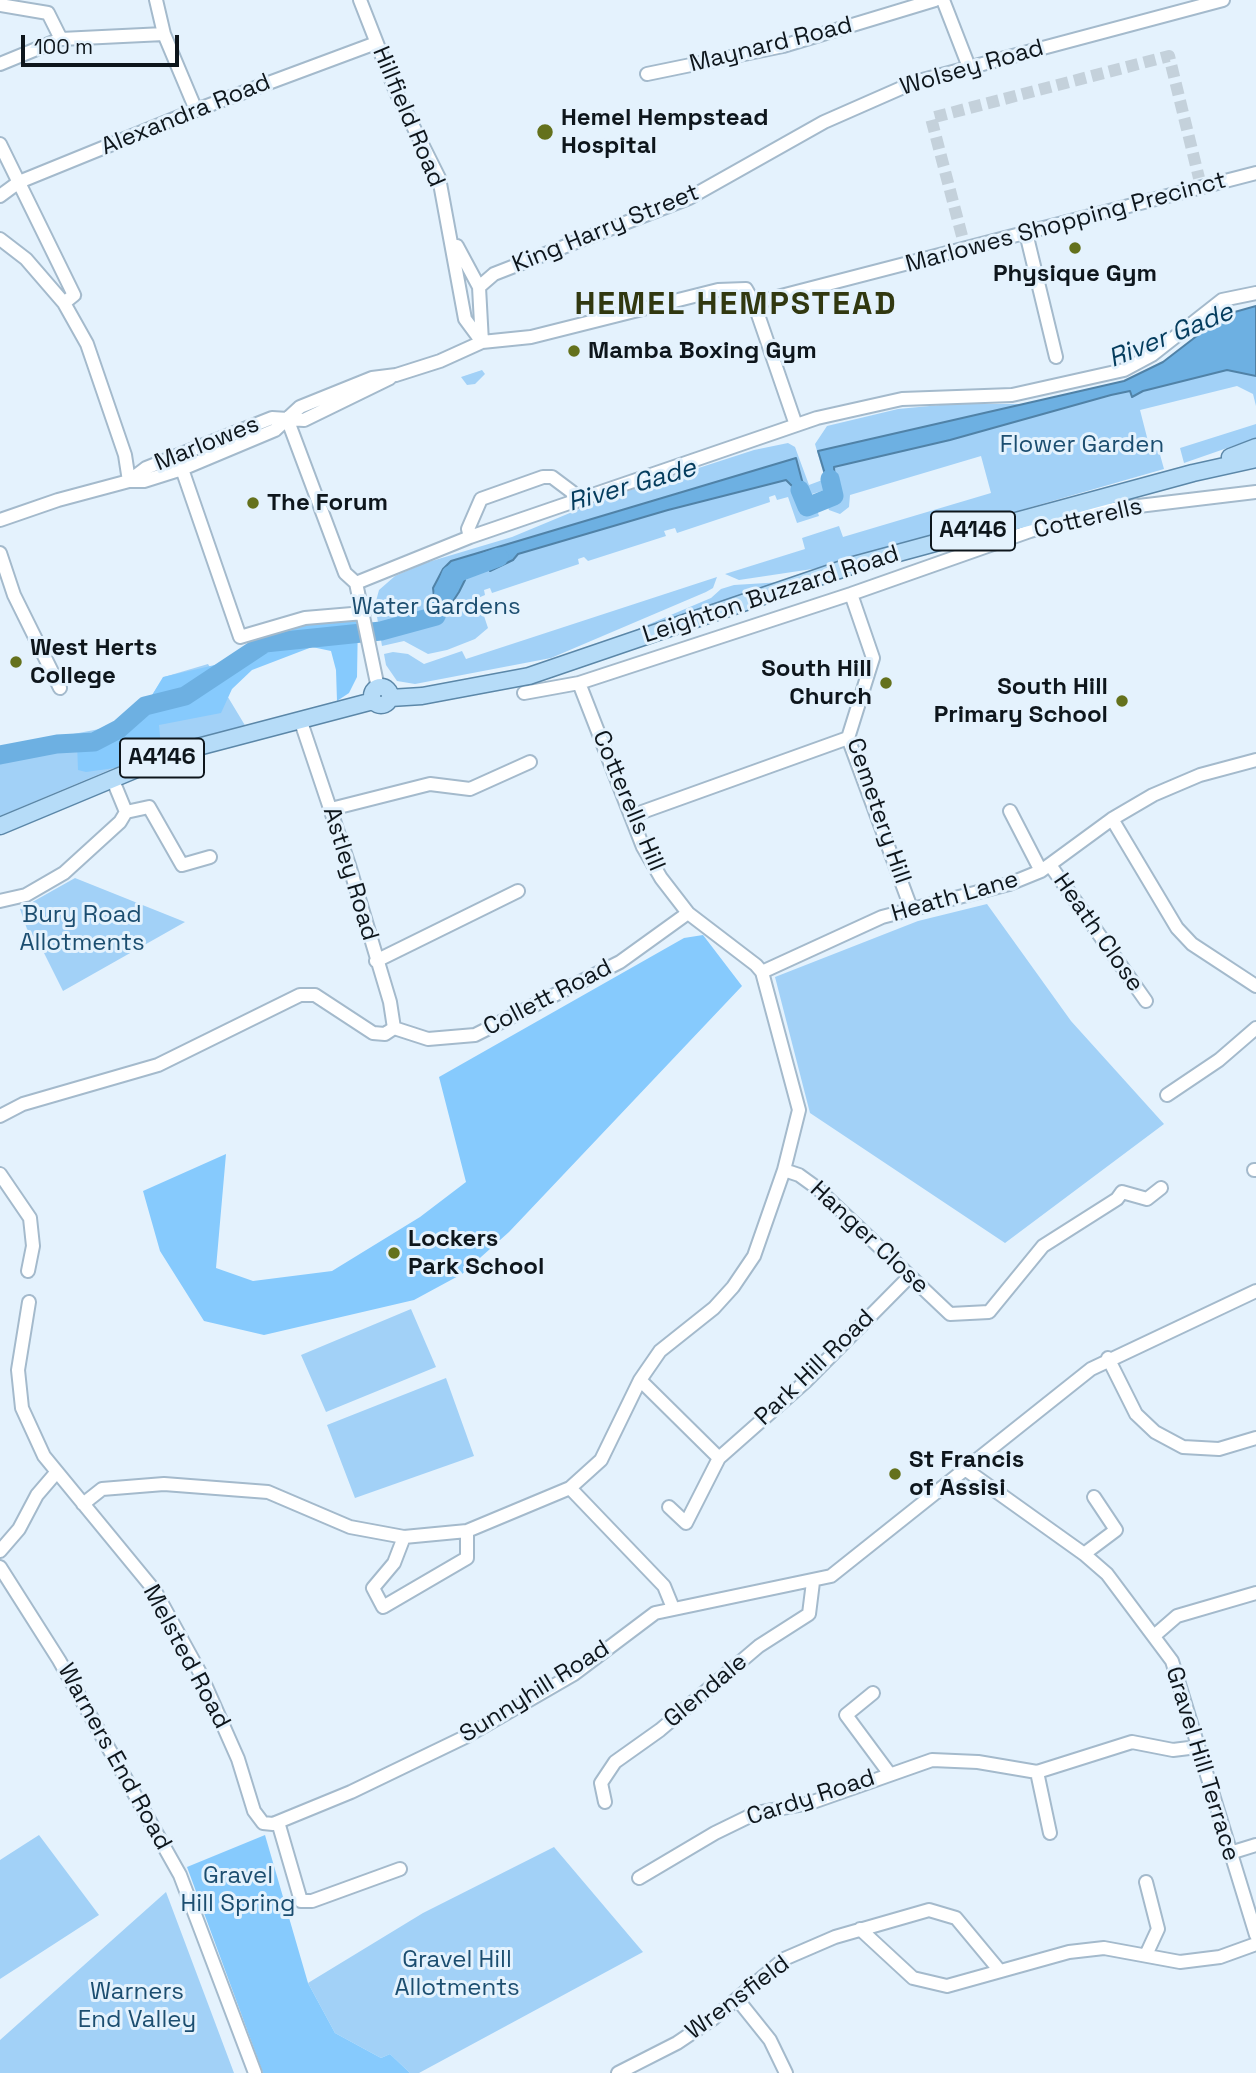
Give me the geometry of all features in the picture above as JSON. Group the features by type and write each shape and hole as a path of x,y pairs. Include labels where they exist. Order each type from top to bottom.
{"main road":[{"name":"Leighton Buzzard Road","path":"1193,473 1256,447"},
{"name":"Leighton Buzzard Road","path":"0,826 175,753 301,722 380,696 422,696 529,676 867,561 1193,473 1256,459"}],"street":[{"path":"156,0 164,34 196,110"},
{"name":"Hillfield Road","path":"360,0 396,92 439,178 465,319 482,342"},
{"name":"Maynard Road","path":"647,74 783,47 936,0"},
{"path":"943,0 969,67"},
{"name":"Wolsey Road","path":"734,172 824,122 915,82 1223,0"},
{"path":"0,5 48,13 61,39"},
{"path":"0,64 61,39 164,34"},
{"name":"Alexandra Road","path":"0,196 19,182 196,110 376,43"},
{"path":"0,144 74,295 64,303"},
{"name":"King Harry Street","path":"479,287 494,274 689,198 734,172"},
{"name":"Marlowes Shopping Precinct","path":"754,303 1026,233 1200,182 1256,173"},
{"path":"1026,233 1056,357"},
{"name":"Hillfield Road","path":"451,236 479,287 482,342"},
{"path":"962,236 965,249"},
{"path":"0,239 26,259 64,303 87,344 125,455 129,481"},
{"name":"Marlowes","path":"129,481 146,468 272,418 304,420 396,375 456,355 482,342 531,337 718,290 746,289 754,303"},
{"path":"356,583 470,537 796,425 902,399 1012,395 1124,370 1152,355 1222,300 1256,293"},
{"path":"754,303 796,425"},
{"path":"288,421 345,573 356,583 380,696"},
{"name":"Marlowes","path":"0,520 129,481 144,481 182,469 275,430 288,421"},
{"path":"182,469 240,637 305,618 364,617"},
{"path":"470,537 468,529 481,499 543,477 552,477 572,492 575,502"},
{"name":"Cotterells","path":"524,693 579,683 851,594 980,547 1105,510 1256,492"},
{"path":"0,554 14,596 60,688"},
{"name":"Cemetery Hill","path":"851,594 873,657 848,738 911,908"},
{"path":"755,598 762,622"},
{"name":"Cotterells Hill","path":"579,683 643,847 661,878 688,913 757,965 762,972"},
{"name":"Astley Road","path":"301,722 331,809 390,1002 394,1028"},
{"path":"631,816 848,738"},
{"name":"Heath Lane","path":"762,972 882,917 1009,884 1045,868 1112,819 1153,795 1200,775 1256,760"},
{"path":"331,809 430,784 470,789 530,762"},
{"path":"112,778 126,812"},
{"path":"0,901 26,895 64,873 120,822 126,812 149,807 182,865 209,857"},
{"name":"Heath Close","path":"1010,811 1045,868 1146,1001"},
{"path":"1112,819 1177,928 1192,944 1256,986"},
{"path":"376,961 518,891"},
{"name":"Collett Road","path":"0,1116 23,1104 158,1065 300,995 315,995 373,1033 385,1034 394,1028 428,1039 475,1035 620,962 688,913"},
{"path":"83,1504 102,1489 157,1484 268,1492 349,1527 404,1537 467,1531 570,1488 601,1460 640,1380 660,1351 714,1308 733,1287 754,1256 784,1170 799,1110 762,972"},
{"path":"1167,1095 1219,1060 1256,1028"},
{"name":"Hanger Close","path":"784,1170 800,1175 817,1188 950,1314 989,1312 1043,1246 1117,1199 1122,1192 1147,1199 1161,1188"},
{"path":"0,1174 30,1219 33,1246 28,1271"},
{"name":"Park Hill Road","path":"669,1507 686,1523 719,1458 805,1382 910,1276"},
{"name":"Sunnyhill Road","path":"263,1823 278,1822 351,1792 466,1737 573,1674 655,1613 813,1582 831,1576 1108,1359 1256,1291"},
{"name":"Melsted Road","path":"30,1302 18,1370 22,1408 55,1474 155,1591 199,1671 238,1759 254,1811 263,1823"},
{"path":"1108,1359 1136,1414 1155,1432 1183,1447 1219,1449 1256,1438"},
{"path":"640,1380 719,1458"},
{"name":"Gravel Hill Terrace","path":"965,1469 1084,1554 1108,1575 1175,1668 1256,1935"},
{"path":"0,1551 19,1529 37,1495 55,1474"},
{"path":"570,1488 664,1586 673,1608"},
{"path":"1084,1554 1116,1530 1094,1497"},
{"path":"404,1537 394,1563 373,1588 383,1607 467,1558 467,1531"},
{"name":"Warners End Road","path":"0,1567 59,1660 180,1875 255,2073"},
{"name":"Glendale","path":"605,1802 601,1783 615,1762 660,1730 759,1646 810,1614 813,1582"},
{"path":"1154,1636 1177,1616 1256,1592"},
{"path":"873,1693 846,1715 889,1773"},
{"name":"Cardy Road","path":"639,1878 715,1833 756,1813 810,1803 932,1760 978,1762 1037,1772 1132,1742 1173,1750 1197,1747"},
{"path":"1037,1772 1050,1833"},
{"path":"278,1822 301,1901 312,1900 400,1869"},
{"path":"1230,1853 1256,1845"},
{"path":"1146,1882 1158,1929 1146,1955"},
{"name":"Wrensfield","path":"618,2073 677,2043 738,2000 784,1959 860,1929 929,1910 956,1918 1000,1971"},
{"path":"860,1929 913,1978 947,1986 1069,1952 1104,1948 1180,1962 1220,1957 1256,1944"},
{"path":"738,2000 770,2040 786,2073"}],"green space":[{"name":"Water Gardens","path":"1256,306 1256,406 1253,394 1237,386 1140,410 1150,449 1159,451 1164,469 819,568 739,580 725,574 805,549 802,538 839,526 843,537 991,493 981,456 850,495 849,507 840,514 829,510 824,496 829,494 828,489 812,494 819,516 797,523 788,497 777,500 775,495 769,497 770,502 677,533 675,528 664,531 666,536 588,561 584,557 578,559 579,564 492,593 490,588 484,590 485,595 478,598 488,628 475,639 447,650 428,654 404,641 382,646 375,605 379,590 395,576 425,563 512,537 606,498 754,450 788,443 795,447 809,485 825,479 815,444 827,426 898,409 951,404 1027,404 1124,381 1163,362 1224,315"},
{"path":"482,370 485,374 475,384 467,385 461,377"},
{"path":"1256,424 1256,438 1184,463 1180,448"},
{"path":"717,577 713,588 706,592 551,658 415,684 397,681 386,665 384,654 393,652 408,654 424,664 462,651 466,659"},
{"path":"782,582 633,631 711,598 721,589 734,585"},
{"path":"358,619 357,677 349,693 337,701 336,670 331,651 312,647 252,670 232,689 221,713 159,725 161,747 115,768 86,772 78,770 77,743 112,729 143,710 163,677 219,664 247,648 249,641 310,620"},
{"path":"208,664 246,727 133,760 0,816 0,748 110,727 143,709 164,677"},
{"name":"Bury Road Allotments","path":"75,878 185,922 63,991 39,943 27,929 20,909"},
{"path":"987,904 1071,1021 1164,1124 1005,1243 810,1113 775,977 918,921"},
{"path":"703,935 742,986 509,1232 462,1274 414,1300 264,1335 204,1321 160,1251 143,1191 226,1154 216,1268 253,1281 332,1271 420,1217 466,1182 439,1077 684,938"},
{"path":"411,1309 436,1367 326,1412 301,1355"},
{"path":"446,1378 474,1456 355,1498 327,1425"},
{"path":"39,1835 99,1915 0,1979 0,1860"},
{"name":"Gravel Hill Spring","path":"265,1835 308,1983 335,2033 381,2058 390,2054 410,2073 263,2073 187,1867"},
{"name":"Gravel Hill Allotments","path":"554,1847 643,1952 419,2073 410,2073 390,2054 381,2058 335,2033 308,1983 423,1913"},
{"name":"Warners End Valley","path":"166,1892 234,2073 0,2073 0,2040"}],"shaded area":[{"path":"1256,306 1256,376 1227,370 1143,391 1132,397 1130,391 1111,395 950,440 834,467 836,498 826,502 825,497 831,494 818,451 1124,381 1163,362 1224,315"},
{"name":"Water Gardens","path":"796,458 808,503 814,501 816,507 807,510 799,493 786,480 668,510 518,554 513,560 490,571 486,563 465,569 465,580 459,592 442,618 436,616 433,588 443,569 451,561"}],"waterway":[{"name":"River Gade","path":"800,490 807,507 834,496 830,479"},
{"name":"River Gade","path":"0,755 57,744 94,742 119,729 145,706 185,696 265,643 381,631 436,616 451,575 499,557"}],"tunnel":[{"path":"962,236 931,118 1169,56 1199,178"}],"place":[{"name":"Hemel Hempstead Hospital","path":"545,132"},
{"name":"Physique Gym","path":"1075,248"},
{"name":"Mamba Boxing Gym","path":"574,351"},
{"name":"The Forum","path":"253,503"},
{"name":"West Herts College","path":"16,662"},
{"name":"South Hill Church","path":"886,683"},
{"name":"South Hill Primary School","path":"1122,701"},
{"name":"Lockers Park School","path":"394,1253"},
{"name":"St Francis of Assisi","path":"895,1474"}],"district":[{"name":"HEMEL HEMPSTEAD","path":"736,305"}],"park label":[{"name":"Flower Garden","path":"1082,445"}]}
